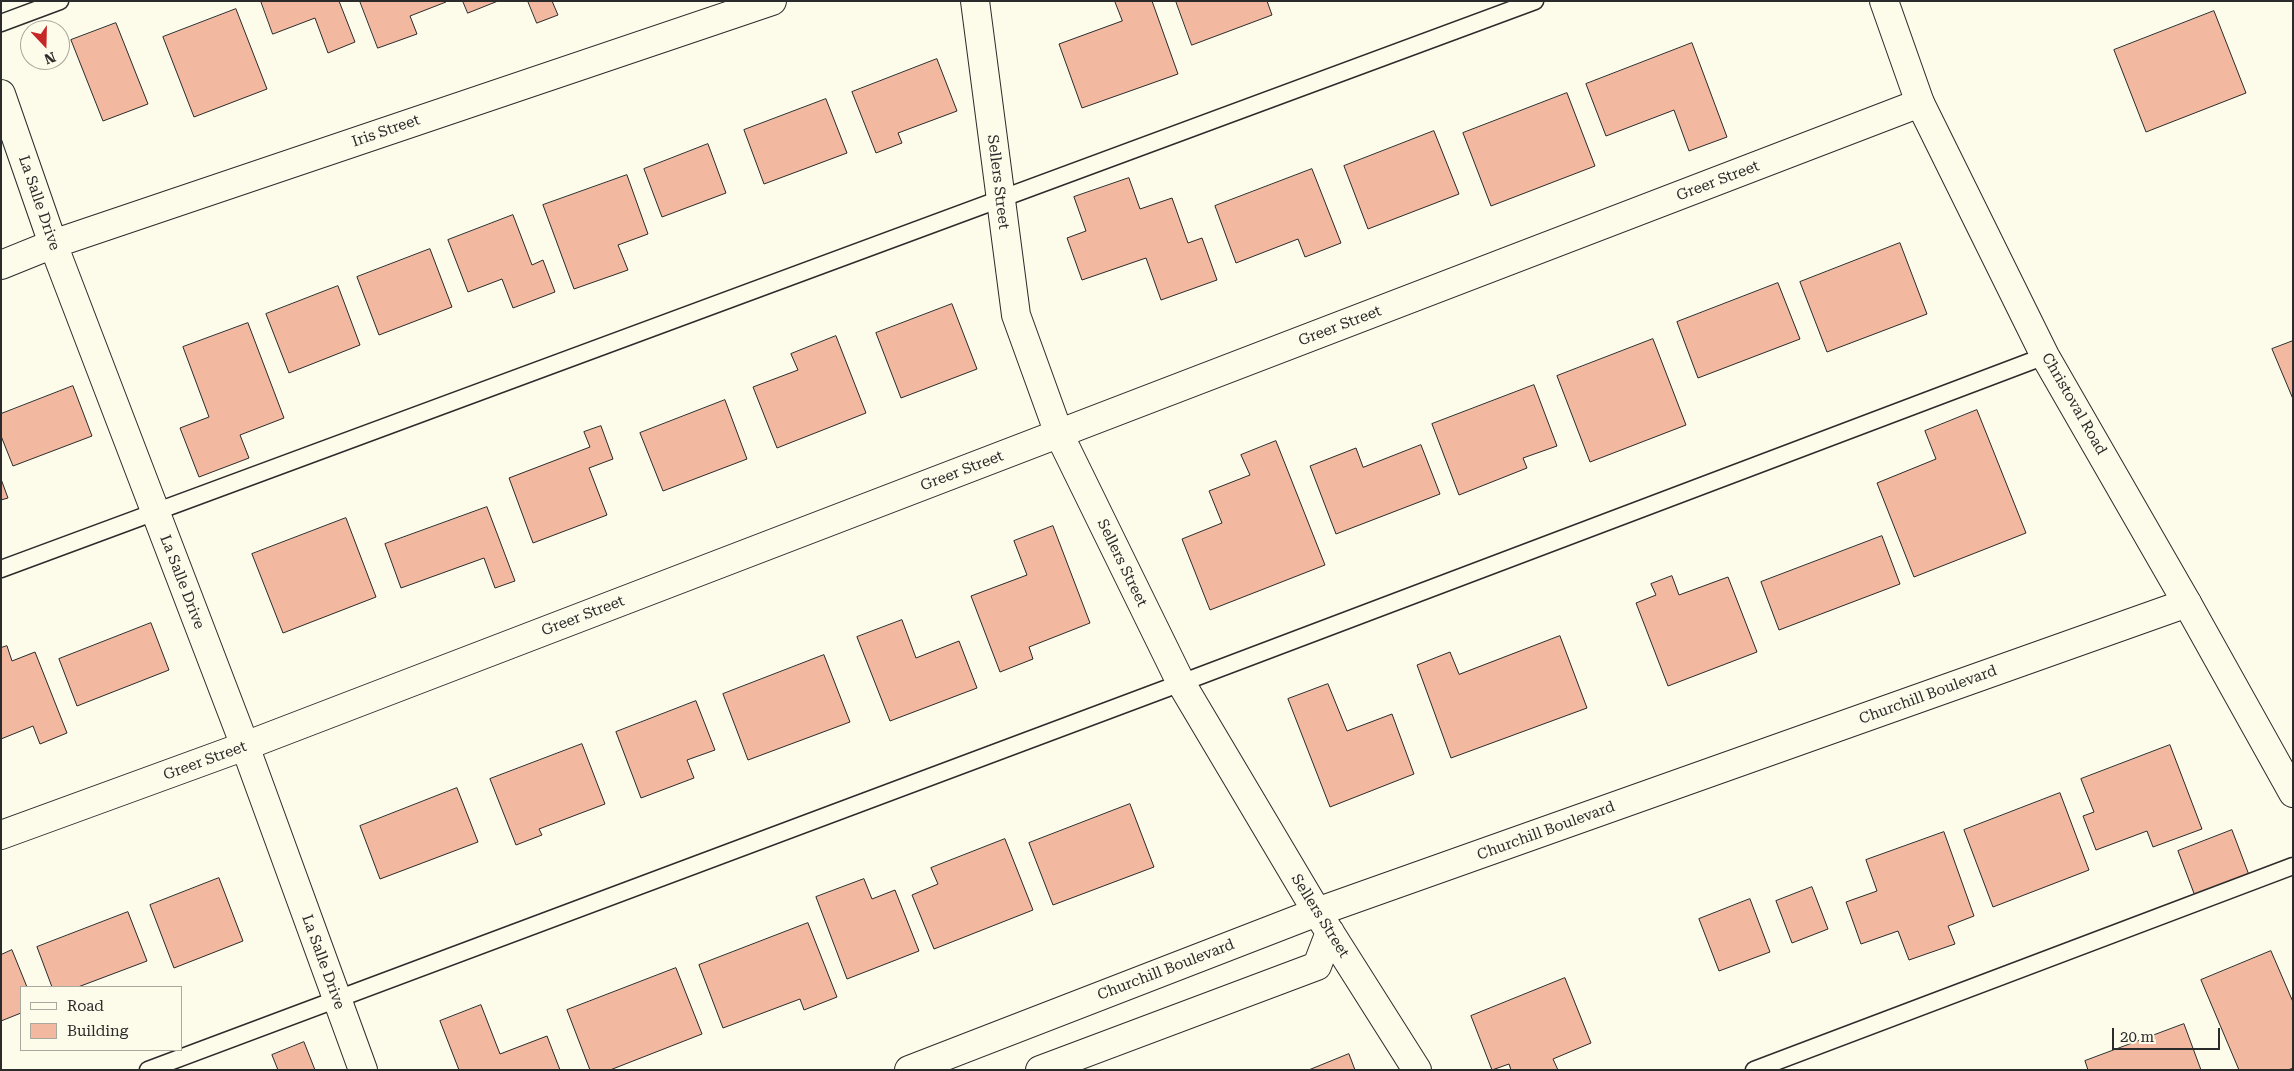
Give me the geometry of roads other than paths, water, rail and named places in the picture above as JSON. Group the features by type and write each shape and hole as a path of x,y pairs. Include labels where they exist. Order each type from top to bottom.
{"street":[{"name":"Iris Street","path":"1,265 52,244 772,1"},
{"name":"Sellers Street","path":"975,1 1016,315 1059,434 1181,683 1323,922 1417,1070"},
{"name":"Christoval Road","path":"1884,1 1920,103 2045,356 2187,603 2293,793"},
{"name":"La Salle Drive","path":"1,94 52,244 245,746 363,1070"},
{"name":"Greer Street","path":"1,835 245,746 1920,103"},
{"name":"Churchill Boulevard","path":"909,1070 1323,922 2187,603"},
{"path":"1040,1070 1317,966 1323,922"}],"lane":[{"path":"1,23 60,1"},
{"path":"1,569 1536,1"},
{"path":"148,1070 1181,683 2045,356"},
{"path":"1754,1070 2293,866"}]}
